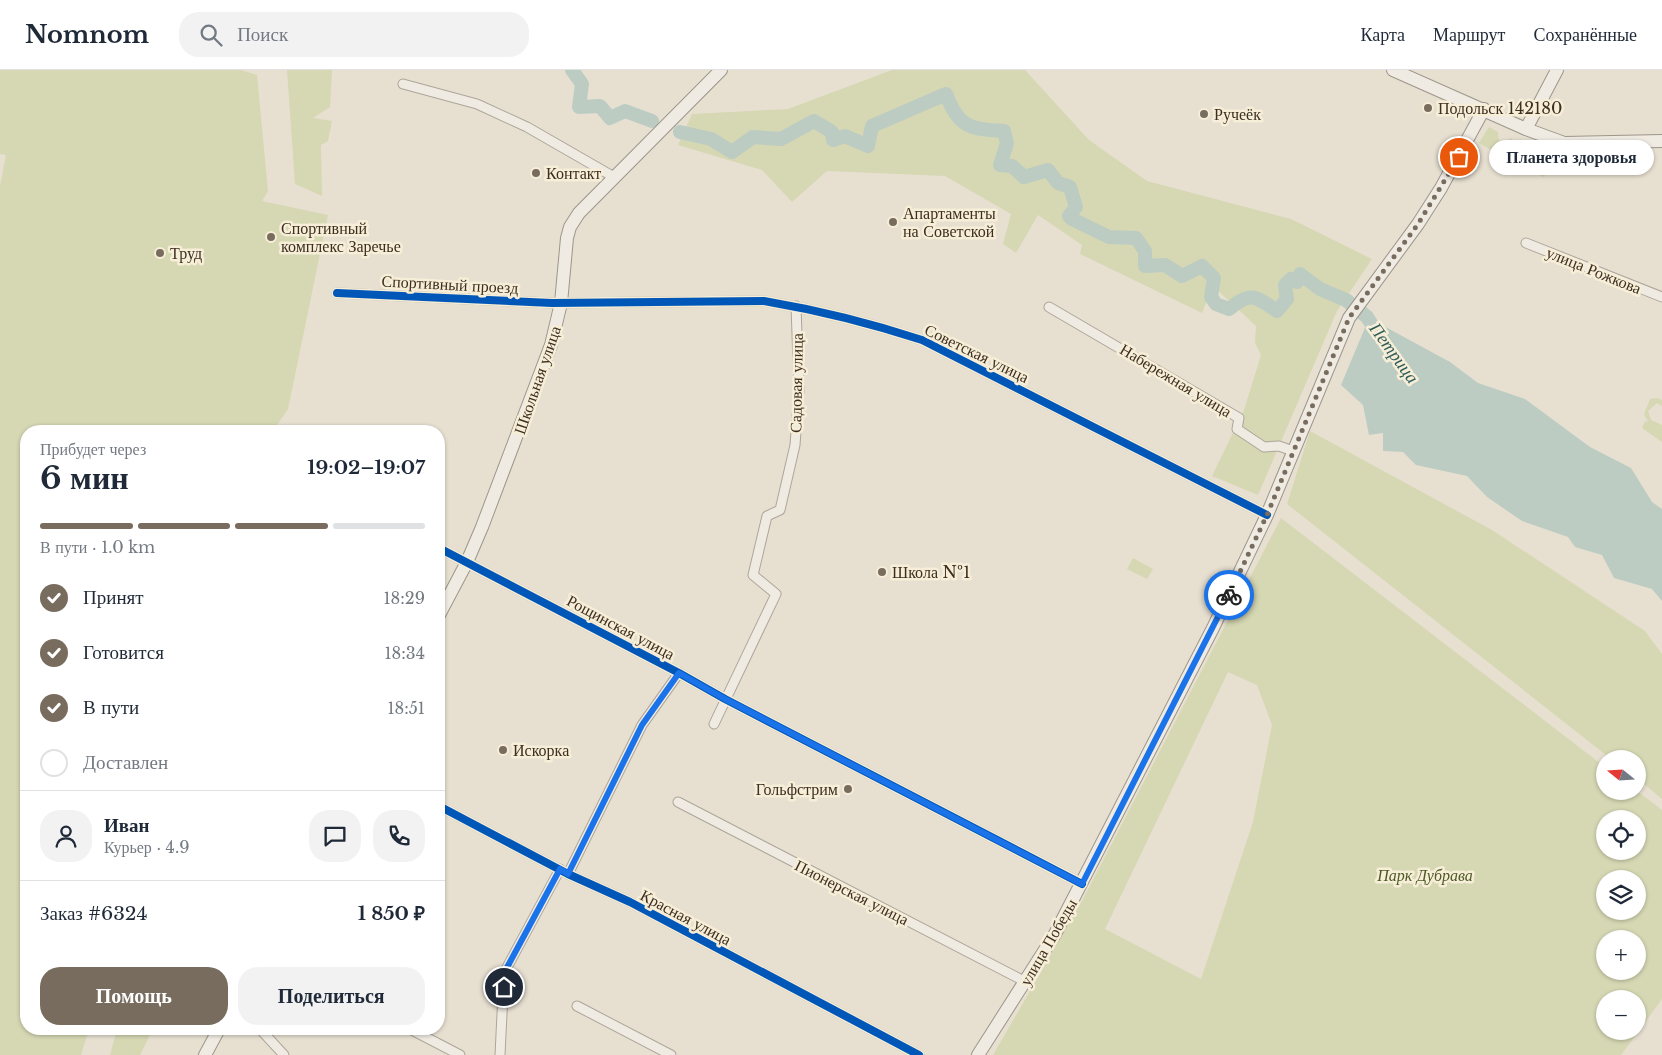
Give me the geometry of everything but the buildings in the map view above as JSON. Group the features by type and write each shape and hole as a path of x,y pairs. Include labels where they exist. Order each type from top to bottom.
{"main road":[{"name":"Школьная улица","path":"445,604 467,562 498,488 551,345 561,303 570,227 579,213 721,70"},
{"path":"1393,70 1526,129 1564,143 1662,141"},
{"path":"1526,129 1557,70"},
{"name":"улица Победы","path":"978,1055 1026,982 1082,884 1210,634 1267,515 1349,318 1357,304 1418,224 1441,188 1484,109"},
{"path":"205,1055 217,1035"}],"street":[{"path":"403,84 476,104 527,126 614,177"},
{"name":"улица Рожкова","path":"1526,243 1662,297"},
{"name":"Спортивный проезд","path":"337,293 561,303"},
{"name":"Советская улица","path":"561,303 764,301 796,306 889,329 922,340 1267,515"},
{"name":"Садовая улица","path":"714,724 776,594 754,575 767,516 780,510 795,445 799,390 796,306"},
{"name":"Набережная улица","path":"1049,307 1238,418 1237,429 1264,447 1279,446 1293,451"},
{"name":"Рощинская улица","path":"445,551 1082,884"},
{"path":"568,874 642,725 679,673"},
{"name":"Пионерская улица","path":"678,802 1026,982"},
{"name":"Красная улица","path":"445,809 568,874 630,902 919,1055"},
{"path":"500,1055 504,973 560,869"},
{"path":"577,1006 671,1055"},
{"path":"266,1035 284,1055"},
{"path":"422,1035 460,1055"}],"green space":[{"path":"0,70 241,70 257,75 268,191 262,201 328,215 288,409 277,425 20,425 20,1035 87,1035 81,1055 0,1055 0,186 6,155 0,154"},
{"path":"287,70 332,70 330,107 313,118 332,121 328,141 321,145 322,196 295,184"},
{"path":"892,70 1025,70 1089,140 1147,181 1291,219 1372,259 1337,311 1258,495 1212,476 1244,410 1261,355 1255,343 1256,326 1213,286 1202,313 1080,254 1082,245 1038,215 1016,253 1003,244 1011,214 945,176 827,171 792,202 762,170 678,145 692,114 788,109"},
{"path":"1489,127 1498,132 1499,144 1495,152 1479,143"},
{"path":"1510,138 1528,148 1521,163 1502,153"},
{"path":"1539,154 1553,161 1544,177 1524,168 1528,160"},
{"path":"1657,398 1662,400 1662,406 1657,403 1648,411 1651,420 1662,425 1662,442 1642,428 1645,421 1648,422 1644,414 1650,399"},
{"path":"1310,431 1492,530 1645,631 1662,654 1662,799 1646,786 1646,750 1600,750 1287,504"},
{"name":"Парк Дубрава","path":"1281,518 1596,760 1596,800 1646,800 1646,798 1662,810 1662,999 1646,1021 1646,990 1596,990 1596,1040 1632,1040 1621,1055 993,1055 1082,901","holes":["1228,672 1257,685 1272,725 1253,822 1201,979 1105,929"]},
{"path":"1133,558 1153,569 1147,579 1127,569"},
{"path":"115,1035 150,1035 140,1055 110,1055"}],"water":[{"path":"1369,318 1450,362 1478,383 1525,399 1590,447 1631,468 1652,502 1662,509 1662,601 1652,589 1614,578 1602,555 1575,547 1568,537 1522,521 1487,497 1467,476 1416,465 1403,452 1383,451 1383,433 1369,435 1363,405 1341,385"}],"waterway":[{"name":"Петрица","path":"572,70 582,84 579,107 600,106 610,118 625,111 652,121"},
{"name":"Петрица","path":"680,132 711,139 732,152 753,137 781,139 814,121 832,132 833,140 845,136 868,146 872,126 946,94 956,114 967,124 982,129 1004,131 1007,143 1000,165 1012,166 1024,177 1048,170 1058,183 1070,187 1076,207 1069,216 1072,219 1109,237 1136,238 1145,251 1145,266 1165,265 1182,276 1202,266 1214,278 1211,297 1216,304 1229,309 1236,303 1253,298 1258,299 1277,311 1287,299 1285,285 1291,279 1297,282 1300,274 1320,289 1346,300 1367,317 1379,336"}],"cycle path":[{"path":"337,293 552,303 764,301 804,308 922,340 1267,515"},
{"path":"445,551 1082,884"},
{"path":"445,809 568,874 630,902 919,1055"}],"way so far":[{"path":"1229,595 1267,515 1349,318 1357,304 1418,224 1459,157"}],"place":[{"name":"Подольск 142180","path":"1428,108"},
{"name":"Ручеёк","path":"1204,114"},
{"name":"Планета здоровья","path":"1459,157"},
{"name":"Контакт","path":"536,173"},
{"name":"Апартаменты на Советской","path":"893,222"},
{"name":"Спортивный комплекс Заречье","path":"271,237"},
{"name":"Труд","path":"160,253"},
{"name":"Школа №1","path":"882,572"},
{"name":"Искорка","path":"503,750"},
{"name":"Гольфстрим","path":"848,789"}],"route":[{"path":"504,987 504,973 560,869 568,874 642,725 679,673 725,699 1082,884 1229,595"}]}
